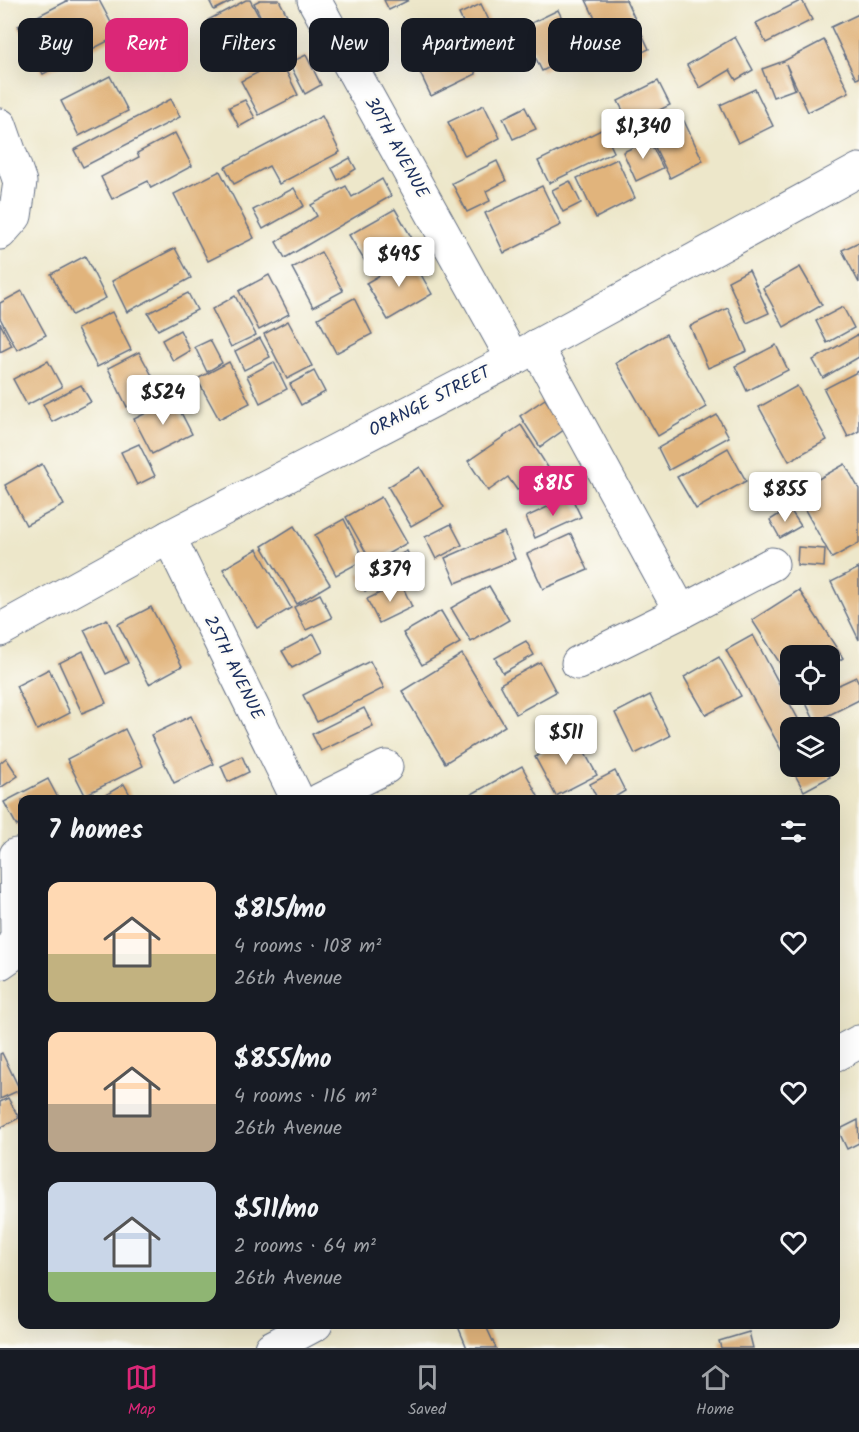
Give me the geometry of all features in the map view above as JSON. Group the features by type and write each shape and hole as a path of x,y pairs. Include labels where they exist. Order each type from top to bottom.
{"street":[{"name":"30TH AVENUE","path":"314,0 681,612"},
{"path":"0,125 20,182 15,216 0,233"},
{"name":"ORANGE STREET","path":"0,630 169,537 524,353 859,170"},
{"name":"25TH AVENUE","path":"169,537 296,795"},
{"path":"578,663 772,564"},
{"path":"330,795 386,767"},
{"path":"0,963 10,956 17,935 16,855"},
{"path":"840,1052 859,1042"},
{"path":"271,1348 307,1329"}],"building":[{"path":"69,0 99,0 108,18 105,18 105,43 93,49 93,18 34,18"},
{"path":"209,0 234,0 214,10"},
{"path":"250,0 260,18 212,18"},
{"path":"260,0 279,0 288,17 261,18 254,3"},
{"path":"384,0 409,0 389,10"},
{"path":"586,0 626,0 634,18 595,18"},
{"path":"802,0 812,20 766,43 756,23"},
{"path":"481,4 488,18 461,18 459,14"},
{"path":"558,10 562,18 548,18 548,68 542,71 536,59 536,21"},
{"path":"859,14 859,78 856,79 831,27"},
{"path":"642,34 649,49 642,52"},
{"path":"735,37 753,70 736,80 730,70 700,88 687,65"},
{"path":"824,40 849,92 808,112 786,64 795,89 773,97 762,69 784,61"},
{"path":"306,55 309,61 309,72 314,72 321,85 305,94 294,72 297,72 297,59"},
{"path":"259,72 286,72 298,95 259,115 241,81"},
{"path":"420,72 475,72 476,74 431,96"},
{"path":"110,76 128,111 79,136 61,101"},
{"path":"658,81 670,105 630,124 618,101"},
{"path":"755,89 773,126 738,143 720,105"},
{"path":"171,99 180,117 83,167 74,150"},
{"path":"245,100 255,118 239,127 229,107"},
{"path":"484,105 500,138 465,156 448,122"},
{"path":"525,107 536,129 513,139 503,118"},
{"path":"322,116 340,152 279,184 269,166 234,184 225,167"},
{"path":"684,121 703,161 670,178 650,137"},
{"path":"603,129 614,152 549,183 538,161"},
{"path":"175,133 192,166 151,188 148,181 112,199 101,177 139,157 137,153"},
{"path":"649,140 663,168 636,181 623,152"},
{"path":"350,158 356,169 338,180 332,168"},
{"path":"617,159 635,198 596,218 577,178"},
{"path":"497,161 506,181 486,191 490,201 467,212 452,183"},
{"path":"220,171 254,238 208,261 174,194"},
{"path":"382,179 391,196 285,258 276,242 317,216 311,205 346,186 352,197"},
{"path":"570,181 581,203 563,212 552,190"},
{"path":"542,186 561,225 504,253 485,213"},
{"path":"294,188 304,206 263,229 253,210"},
{"path":"395,209 417,247 372,273 349,235"},
{"path":"859,242 859,283 842,250"},
{"path":"175,248 191,278 127,312 112,281"},
{"path":"321,252 343,291 313,307 292,268"},
{"path":"85,256 106,298 72,315 51,274"},
{"path":"411,257 432,294 388,320 366,283"},
{"path":"800,267 822,305 784,327 763,288"},
{"path":"749,270 769,313 747,323 728,281"},
{"path":"269,275 289,314 259,330 239,291"},
{"path":"22,291 46,335 17,350 0,318 0,303"},
{"path":"188,293 197,310 158,330 148,313"},
{"path":"235,296 256,335 231,347 212,309"},
{"path":"354,298 372,334 336,353 318,318"},
{"path":"843,307 854,328 827,343 816,321"},
{"path":"728,308 747,351 708,368 690,326"},
{"path":"112,312 131,350 97,367 77,329"},
{"path":"288,321 312,366 287,379 264,334"},
{"path":"0,323 12,346 0,352"},
{"path":"180,330 190,351 173,361 162,340"},
{"path":"666,334 707,407 658,436 616,363"},
{"path":"859,334 859,357 823,378 813,360"},
{"path":"260,338 270,357 244,370 235,351"},
{"path":"210,340 222,363 207,372 195,347"},
{"path":"776,345 788,370 747,391 735,366"},
{"path":"139,352 160,390 127,407 108,368"},
{"path":"48,361 62,387 27,405 13,379"},
{"path":"229,362 250,403 219,419 197,379"},
{"path":"274,362 287,389 260,403 247,376"},
{"path":"314,371 325,392 301,405 290,384"},
{"path":"859,371 859,431 848,437 824,389"},
{"path":"81,385 91,402 52,422 43,404"},
{"path":"797,386 827,440 789,461 759,407"},
{"path":"174,399 192,434 152,454 134,419"},
{"path":"545,399 565,429 540,447 520,416"},
{"path":"717,415 729,437 669,470 658,448"},
{"path":"521,425 549,469 517,490 508,477 488,491 468,461"},
{"path":"139,444 155,476 137,485 121,452"},
{"path":"728,448 746,481 696,509 677,477"},
{"path":"42,464 64,505 26,525 5,485"},
{"path":"845,464 859,489 859,543 832,558 795,492"},
{"path":"420,467 444,507 411,526 388,487"},
{"path":"571,496 581,517 535,538 526,517"},
{"path":"381,497 407,543 372,563 346,517"},
{"path":"789,508 801,526 780,538 770,520"},
{"path":"344,519 364,560 336,575 315,535"},
{"path":"451,524 462,545 436,559 425,537"},
{"path":"294,526 330,584 297,604 262,546"},
{"path":"504,532 515,559 456,583 445,558"},
{"path":"571,534 588,570 543,589 527,554"},
{"path":"798,547 825,549 824,567 797,565"},
{"path":"257,549 291,608 257,628 223,569"},
{"path":"407,551 414,566 365,591 358,575"},
{"path":"859,568 859,640 831,582"},
{"path":"401,583 412,607 379,623 367,599"},
{"path":"489,586 509,620 471,642 451,608"},
{"path":"799,590 835,645 780,645 780,663 752,620"},
{"path":"320,594 332,618 306,630 294,607"},
{"path":"151,607 182,666 149,684 118,624"},
{"path":"441,611 460,643 422,665 403,633"},
{"path":"107,619 128,663 106,674 84,630"},
{"path":"314,634 323,652 292,668 282,651"},
{"path":"753,635 780,685 780,705 791,705 797,717 780,717 780,748 726,650"},
{"path":"526,641 534,655 503,673 495,658"},
{"path":"83,651 106,703 82,713 59,663"},
{"path":"462,654 505,726 445,763 402,691"},
{"path":"719,657 741,696 706,715 684,677"},
{"path":"370,661 384,688 317,722 303,695"},
{"path":"540,662 556,692 516,714 500,684"},
{"path":"49,669 70,713 37,730 16,686"},
{"path":"856,677 859,683 859,700 825,717 813,717 807,705 840,705 840,684"},
{"path":"650,695 670,736 635,754 615,713"},
{"path":"364,708 373,726 321,751 312,734"},
{"path":"191,716 214,764 174,783 151,735"},
{"path":"125,729 143,766 85,795 67,759"},
{"path":"575,735 597,775 555,795 535,757"},
{"path":"242,756 249,772 228,782 221,766"},
{"path":"6,758 18,776 0,788 0,763"},
{"path":"522,766 537,795 470,795"},
{"path":"615,771 625,791 618,795 596,795 590,784"},
{"path":"796,777 830,777 804,791"},
{"path":"48,779 56,795 18,795 17,826 4,802"},
{"path":"124,784 130,795 105,795"},
{"path":"2,1053 18,1086 18,1091 0,1099 0,1054"},
{"path":"8,1098 18,1119 0,1128 0,1102"},
{"path":"858,1120 859,1143 847,1149 840,1129"},
{"path":"459,1329 487,1329 496,1348 467,1348"},
{"path":"749,1332 753,1348 721,1348 719,1341"}]}
